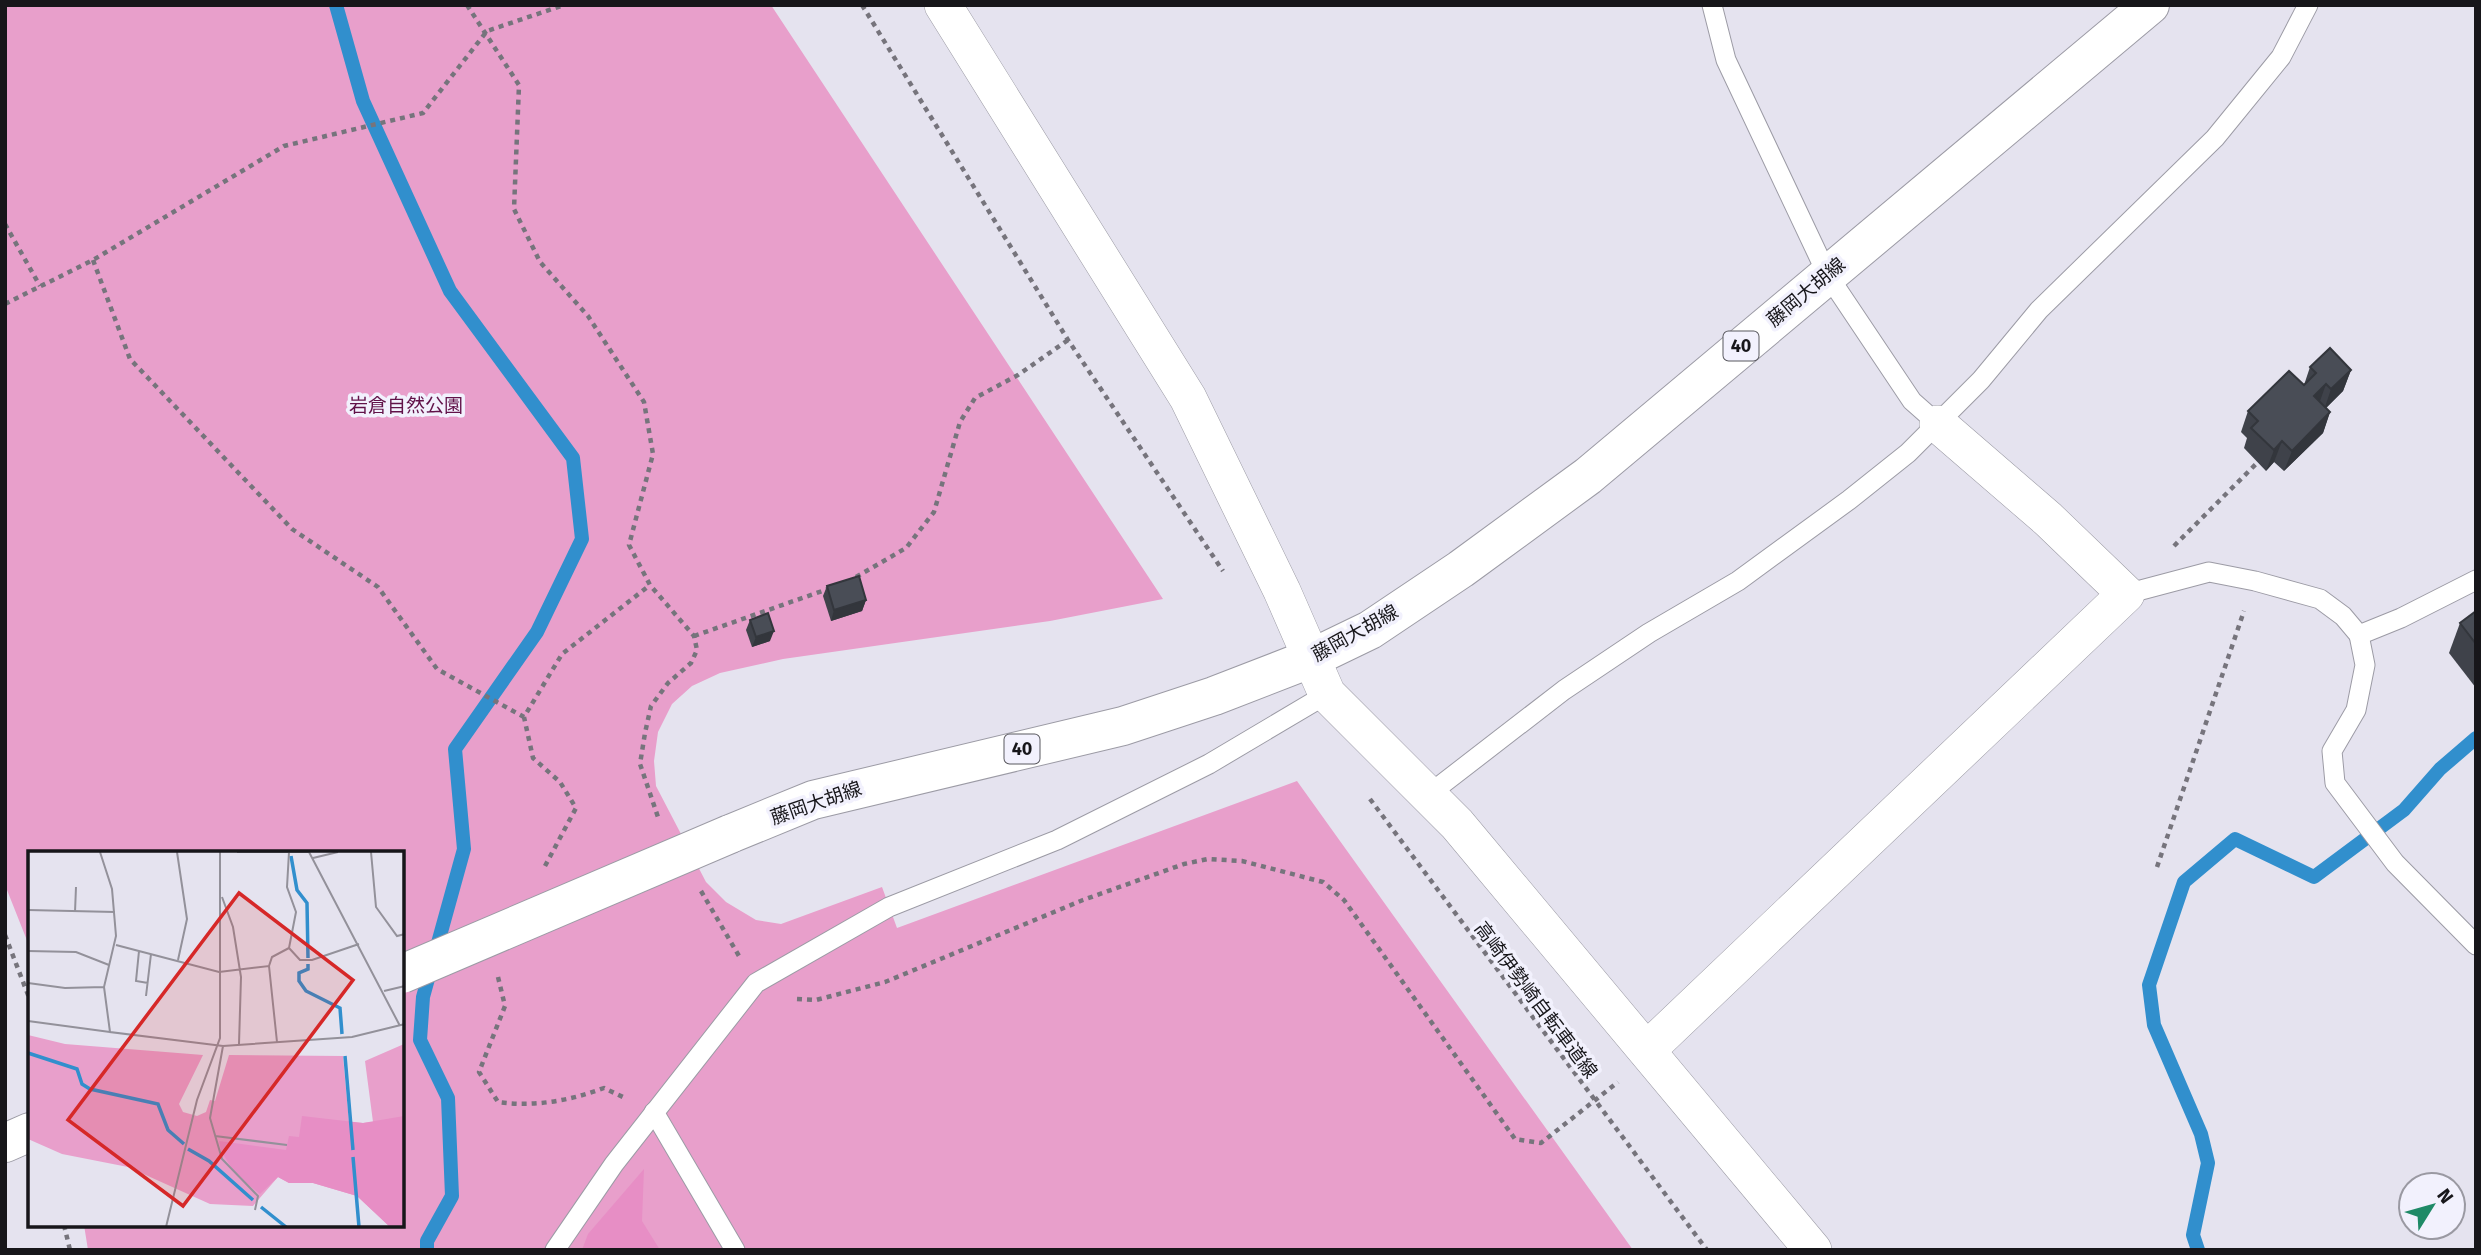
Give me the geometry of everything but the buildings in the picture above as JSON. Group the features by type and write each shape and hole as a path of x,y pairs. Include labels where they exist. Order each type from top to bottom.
{"main road":[{"name":"藤岡大胡線","path":"404,973 813,800 1123,726 1214,696 1312,658 1370,630 1461,569 1588,476 2150,5"},
{"path":"5,1143 28,1133"}],"street":[{"path":"943,5 1188,398 1327,694 1457,824 1813,1250"},
{"path":"1647,1050 2126,594 2048,519 1938,424"}],"lane":[{"path":"1712,5 1726,60 1827,274 1912,401 1938,424"},
{"path":"1428,795 1564,690 1649,633 1738,581 1908,453 1981,380 2039,310 2215,138 2281,57 2308,5"},
{"path":"2126,594 2209,572 2255,581 2320,599 2343,616 2359,635 2365,665 2356,710 2332,751 2335,783 2395,863 2476,945"},
{"path":"2359,635 2401,618 2476,580"},
{"path":"555,1250 654,1112 756,983 889,907 1057,840 1209,764 1327,694"},
{"path":"654,1112 735,1250"}],"path":[{"path":"467,5 487,31 519,85 514,209 540,262 588,316 645,402 653,454 629,545 650,585 694,636 697,650 691,663 668,683 651,706 640,764 645,785 664,830"},
{"path":"5,304 93,260 284,146 423,113 487,31 564,5"},
{"path":"862,5 1069,340 1227,578"},
{"path":"5,224 40,286"},
{"path":"93,260 130,359 292,528 378,587 438,669 523,718"},
{"path":"849,582 906,548 934,512 960,422 975,398 1018,375 1069,340"},
{"path":"2126,594 2258,462"},
{"path":"2157,867 2255,581"},
{"path":"694,636 836,586"},
{"name":"高崎伊勢崎自転車道線","path":"1368,794 1594,1102 1707,1250"},
{"path":"696,883 756,983 776,999 816,1000 874,985 1083,900 1184,864 1208,859 1242,861 1323,883 1344,900 1516,1139 1541,1143 1601,1097"},
{"path":"5,935 28,995"},
{"path":"64,1227 70,1250"}],"green space":[{"name":"岩倉自然公園","path":"5,5 771,5 1163,599 1050,621 783,659 720,673 692,686 672,704 658,732 654,761 656,786 706,882 726,902 756,920 781,924 882,887 897,928 1297,781 1633,1250 88,1250 84,1227 404,1227 404,851 28,851 28,943 7,890"}],"shaded area":[{"path":"644,1169 642,1221 660,1250 582,1250 588,1234"}],"waterway":[{"path":"336,5 363,101 450,291 573,458 582,539 537,632 455,749 464,849 423,997 420,1040 448,1098 452,1196 427,1241 427,1250"},
{"path":"2198,1250 2193,1235 2208,1163 2201,1134 2154,1025 2149,985 2184,882 2235,839 2314,877 2404,810 2440,769 2476,738"}]}
